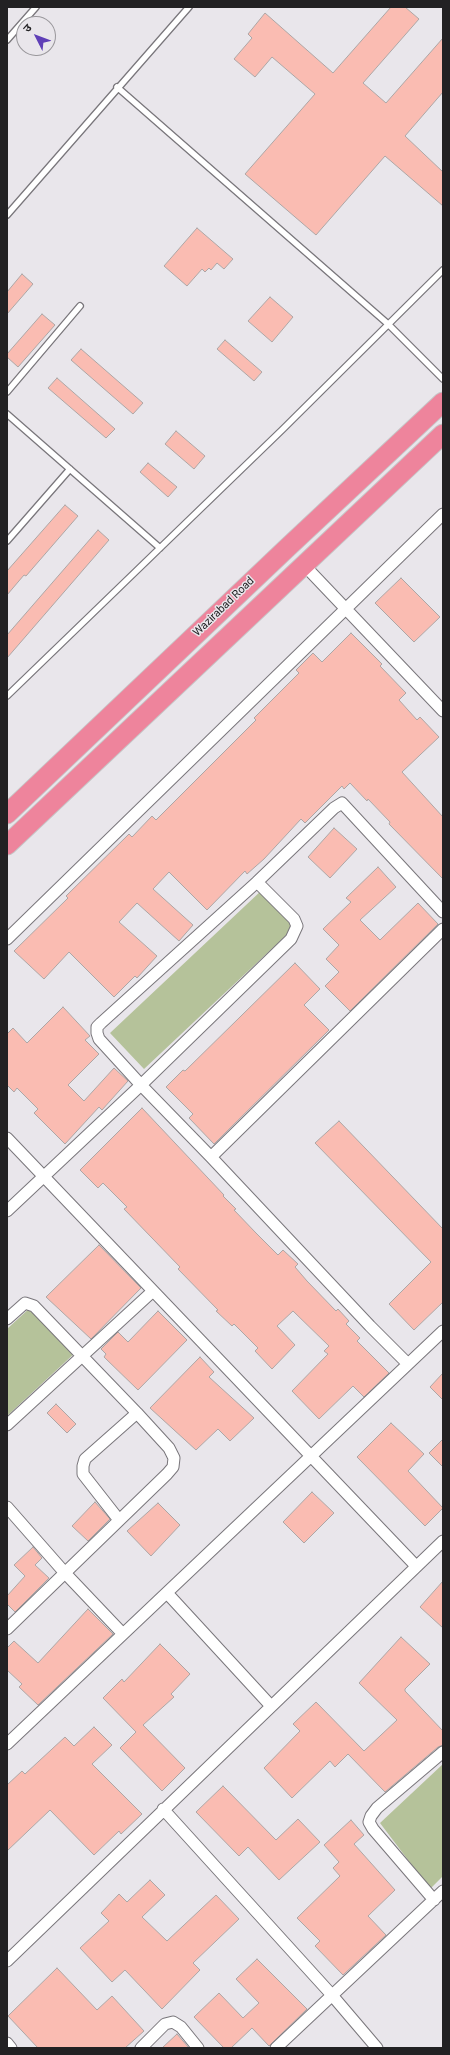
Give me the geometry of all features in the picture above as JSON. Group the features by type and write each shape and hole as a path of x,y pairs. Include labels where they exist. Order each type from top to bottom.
{"highway":[{"name":"Wazirabad Road","path":"7,814 281,553 443,402"},
{"path":"7,845 305,566 443,434"}],"street":[{"path":"7,939 443,514"},
{"path":"305,566 443,711"},
{"path":"408,1364 141,1085 99,1039 97,1027 257,882 334,808 342,803 443,912"},
{"path":"7,1211 141,1085 291,939 296,926 294,919 257,882"},
{"path":"211,1157 443,929"},
{"path":"7,1138 416,1566"},
{"path":"7,1425 153,1291"},
{"path":"7,1319 20,1306 25,1303 30,1304 137,1413 169,1448 174,1458 173,1467 65,1573 9,1622"},
{"path":"7,1744 443,1331"},
{"path":"119,1520 83,1474 82,1466 85,1459 137,1413"},
{"path":"7,1507 65,1573 123,1634"},
{"path":"7,1961 163,1809 443,1541"},
{"path":"167,1593 271,1706"},
{"path":"434,1900 373,1829 369,1822 371,1816 377,1808 443,1752"},
{"path":"163,1809 331,1994 377,2048"},
{"path":"276,2048 331,1994 434,1900 443,1890"},
{"path":"141,2048 165,2024 173,2022 181,2027 198,2048"},
{"path":"7,2043 11,2048"}],"lane":[{"path":"7,40 36,7"},
{"path":"7,215 189,7"},
{"path":"117,88 388,324 443,379"},
{"path":"7,696 443,270"},
{"path":"7,392 80,306"},
{"path":"7,414 160,548"},
{"path":"7,541 70,469"}],"green space":[{"path":"262,890 296,926 144,1069 110,1033"},
{"path":"33,1305 76,1352 7,1416 7,1329"},
{"path":"443,1764 443,1876 430,1889 380,1823"}],"building":[{"path":"391,7 405,7 419,19 363,83 386,103 443,38 443,92 405,136 443,172 443,206 385,156 316,235 245,174 315,94 272,57 255,77 234,59 252,38 248,34 265,13 333,73"},
{"path":"197,228 233,259 224,269 217,263 211,270 209,268 205,272 202,269 187,286 164,266"},
{"path":"22,274 33,284 7,314 7,292"},
{"path":"270,297 293,317 272,342 248,321"},
{"path":"42,314 55,325 18,367 7,357 7,354"},
{"path":"225,340 262,372 254,381 217,349"},
{"path":"81,349 143,403 133,414 71,360"},
{"path":"57,378 115,429 106,438 48,388"},
{"path":"176,431 205,456 194,469 165,444"},
{"path":"148,463 177,487 168,497 140,472"},
{"path":"65,505 78,516 26,576 24,575 7,595 7,571"},
{"path":"98,530 109,540 7,658 7,635"},
{"path":"401,578 440,617 414,642 375,603"},
{"path":"351,633 382,664 380,666 406,693 399,700 417,720 420,717 439,737 402,772 443,817 443,879 389,824 390,822 368,799 367,801 350,783 344,789 342,786 305,823 301,819 264,859 247,874 245,871 207,910 169,872 153,889 193,925 179,941 137,903 119,922 157,956 137,978 135,976 114,997 69,952 44,979 14,951 68,898 66,896 129,834 132,837 152,816 156,820 256,720 254,718 299,673 296,670 313,653 322,662"},
{"path":"334,828 357,849 330,878 308,857"},
{"path":"378,867 396,887 360,920 380,940 418,903 438,924 350,1011 325,986 339,972 326,959 339,945 323,929 351,902 346,898"},
{"path":"295,963 320,989 304,1005 329,1030 214,1144 189,1118 193,1114 166,1087 183,1070 185,1071"},
{"path":"63,1007 90,1036 85,1040 99,1054 68,1085 84,1101 114,1068 128,1081 102,1110 99,1107 65,1144 34,1113 38,1109 17,1088 14,1092 7,1085 7,1034 13,1028 27,1043"},
{"path":"142,1108 224,1195 223,1196 236,1209 234,1210 278,1255 283,1250 298,1264 295,1267 336,1311 338,1309 349,1321 346,1324 360,1338 357,1341 389,1373 364,1397 353,1386 319,1419 292,1391 328,1354 324,1351 329,1346 293,1311 277,1326 295,1345 272,1369 255,1351 258,1348 234,1324 232,1326 216,1311 218,1310 178,1269 180,1267 124,1209 127,1207 103,1183 98,1188 80,1170"},
{"path":"339,1121 443,1229 443,1302 414,1330 389,1304 431,1262 315,1143"},
{"path":"99,1245 141,1288 91,1339 46,1297"},
{"path":"158,1311 187,1340 138,1390 104,1357 106,1354 101,1349 118,1332 128,1342"},
{"path":"200,1357 214,1372 209,1377 254,1418 230,1441 218,1429 196,1450 150,1408"},
{"path":"443,1373 443,1400 430,1387"},
{"path":"56,1404 76,1424 67,1433 47,1413"},
{"path":"391,1423 424,1454 408,1471 443,1508 425,1526 357,1457"},
{"path":"443,1439 443,1467 429,1453"},
{"path":"312,1492 334,1513 304,1543 283,1522"},
{"path":"95,1502 110,1519 88,1541 72,1526"},
{"path":"158,1503 180,1525 151,1556 127,1531"},
{"path":"33,1547 42,1558 35,1565 49,1578 15,1612 7,1604 7,1596 25,1576 14,1565"},
{"path":"443,1581 443,1628 420,1607"},
{"path":"88,1609 113,1634 38,1705 19,1687 22,1684 7,1670 7,1648 14,1641 38,1663"},
{"path":"401,1637 430,1664 405,1689 405,1691 443,1731 443,1745 438,1747 385,1792 348,1754 335,1767 330,1761 292,1798 264,1768 300,1731 293,1724 316,1702 364,1751 397,1720 359,1683"},
{"path":"160,1644 190,1674 171,1694 174,1697 143,1725 185,1768 162,1791 120,1748 136,1732 103,1698 122,1679 124,1682"},
{"path":"94,1727 112,1745 92,1764 142,1814 121,1834 119,1831 94,1855 50,1810 7,1851 7,1785 22,1771 25,1774 65,1737 74,1746"},
{"path":"223,1786 276,1840 298,1819 320,1842 279,1880 248,1847 239,1856 196,1812"},
{"path":"351,1820 364,1835 354,1844 395,1890 368,1916 386,1935 343,1975 315,1946 320,1941 297,1918 340,1876 333,1868 339,1862 324,1845"},
{"path":"150,1880 165,1895 142,1917 167,1941 216,1895 239,1919 193,1963 200,1970 162,2009 125,1970 112,1982 80,1948 109,1921 101,1913 119,1894 127,1902"},
{"path":"257,1959 307,2009 269,2046 252,2028 231,2048 224,2048 194,2017 219,1993 243,2018 259,2003 236,1979"},
{"path":"57,1968 97,2010 112,1996 144,2031 125,2048 38,2048 8,2016"},
{"path":"177,2034 189,2048 162,2048"}]}
